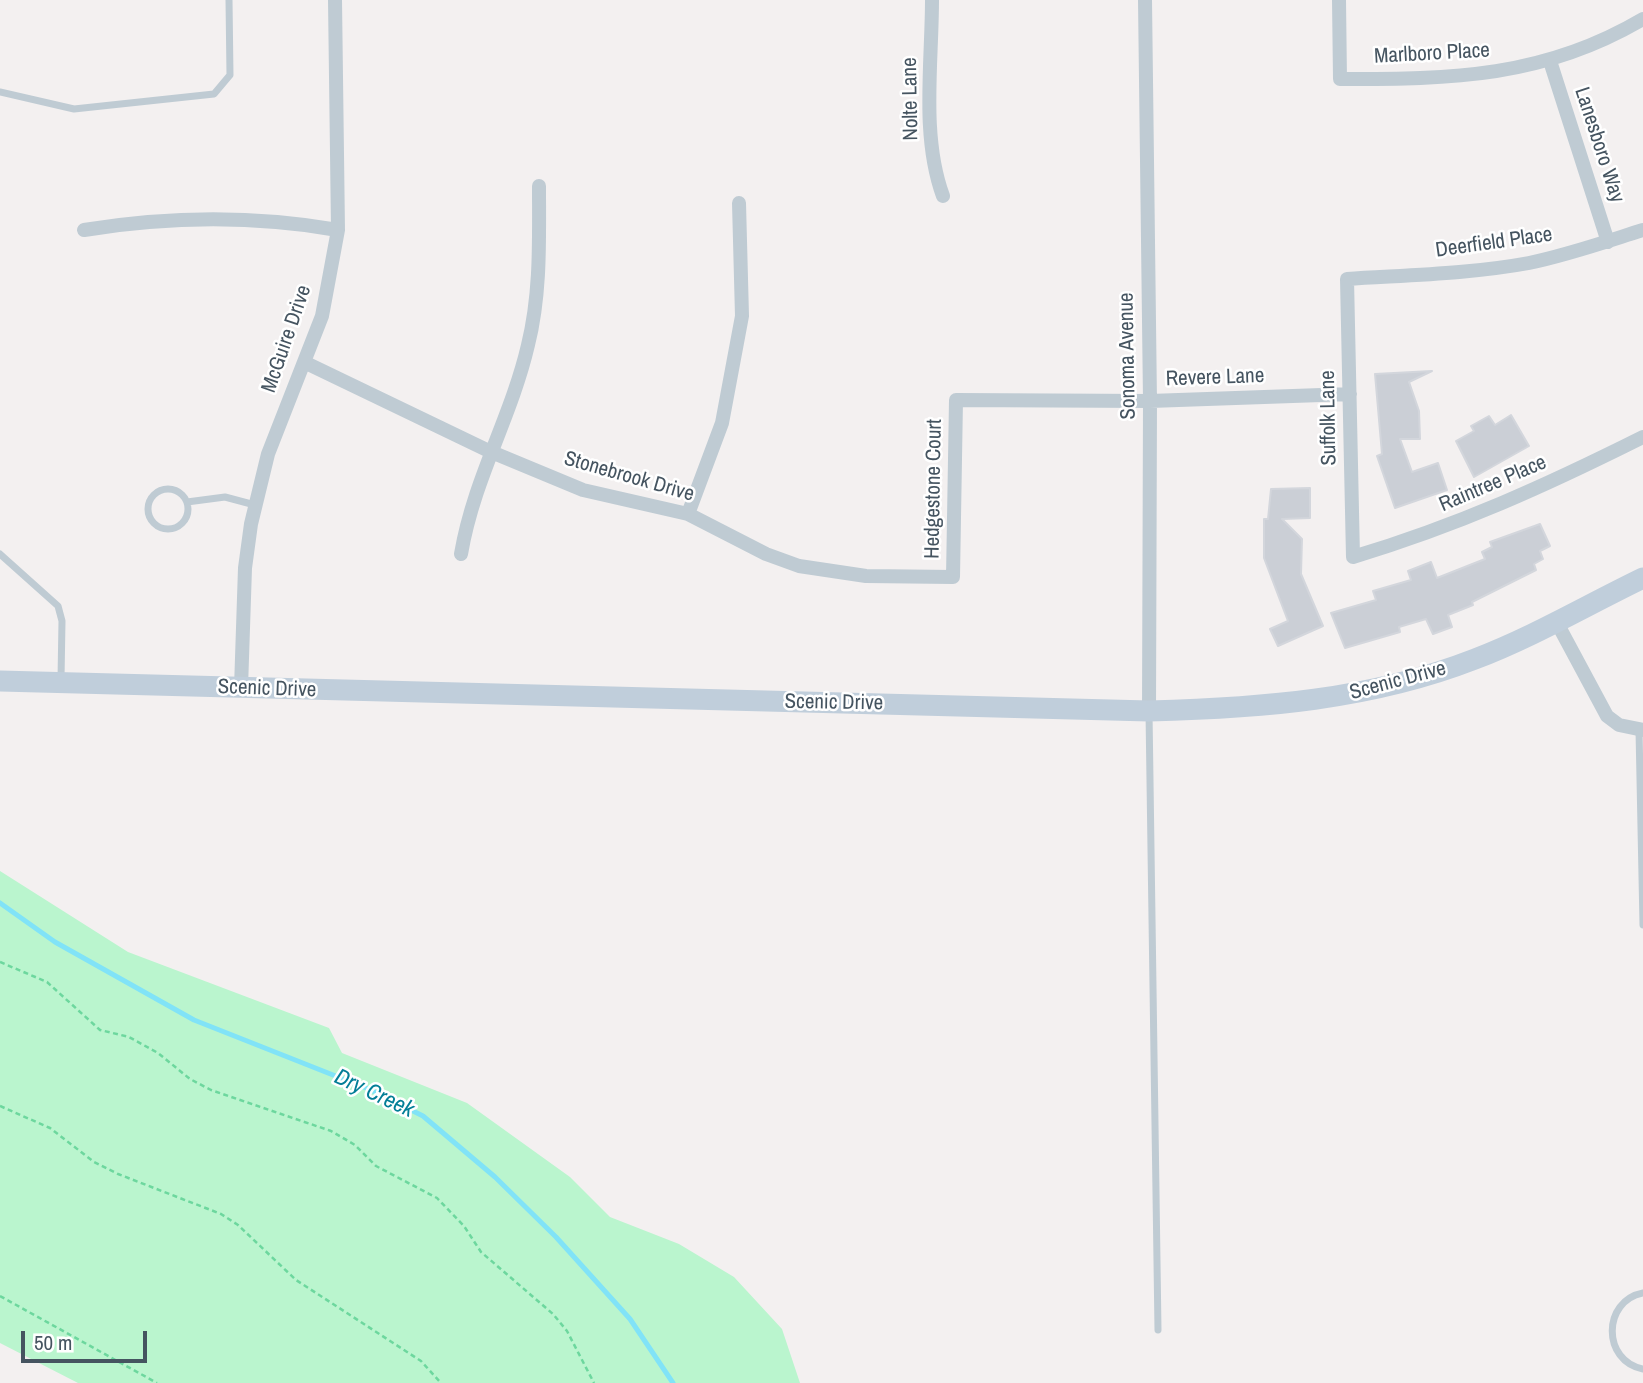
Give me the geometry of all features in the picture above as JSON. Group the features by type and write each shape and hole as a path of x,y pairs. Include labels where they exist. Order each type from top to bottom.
{"main road":[{"name":"Scenic Drive","path":"0,681 1149,712 1249,708 1358,693 1474,660 1643,578"}],"street":[{"name":"McGuire Drive","path":"241,688 245,568 255,505 268,454 306,363 322,316 338,230 335,0"},
{"name":"Nolte Lane","path":"932,0 931,131 936,178 943,196"},
{"name":"Sonoma Avenue","path":"1144,0 1150,401 1149,712"},
{"name":"Marlboro Place","path":"1339,0 1340,79 1441,79 1489,74 1550,61 1643,19"},
{"name":"Lanesboro Way","path":"1550,61 1608,242"},
{"path":"461,554 468,513 489,452 516,389 529,345 539,261 539,186"},
{"path":"688,514 722,423 742,316 739,203"},
{"path":"84,230 186,217 241,217 338,230"},
{"name":"Deerfield Place","path":"1347,279 1480,270 1556,257 1643,230"},
{"name":"Suffolk Lane","path":"1347,279 1353,557"},
{"name":"Stonebrook Drive","path":"306,363 489,452 583,490 688,514 766,554 799,566 866,576 953,577"},
{"name":"Revere Lane","path":"956,400 1150,401 1350,394"},
{"name":"Hedgestone Court","path":"953,577 956,400"},
{"name":"Raintree Place","path":"1353,557 1475,517 1534,492 1643,437"},
{"path":"1556,621 1607,716 1619,725 1641,730"}],"lane":[{"path":"0,92 75,109 214,94 230,75 229,0"},
{"path":"161,489 177,490 187,502 186,518 174,528 158,527 148,515 149,499 161,489"},
{"path":"187,502 225,497 255,505"},
{"path":"0,554 58,606 62,621 61,683"},
{"path":"1149,712 1158,1330"},
{"path":"1641,730 1643,925"},
{"path":"1643,1293 1626,1300 1618,1309 1611,1332 1619,1354 1628,1363 1643,1369"}],"path":[{"path":"0,962 47,982 100,1030 129,1037 158,1053 190,1079 211,1090 331,1131 355,1144 376,1166 437,1198 464,1226 481,1252 553,1314 566,1331 594,1383"},
{"path":"0,1106 50,1128 94,1162 118,1174 221,1214 238,1225 296,1280 421,1361 441,1383"},
{"path":"0,1296 157,1383"}],"green space":[{"path":"0,871 128,952 329,1028 342,1053 467,1103 570,1177 610,1217 679,1244 734,1277 782,1329 800,1383 78,1383 0,1343"}],"building":[{"path":"1432,371 1409,382 1419,411 1420,439 1400,439 1412,472 1438,463 1447,490 1395,508 1377,456 1382,454 1375,374"},
{"path":"1511,415 1529,446 1474,477 1456,441 1474,431 1471,426 1489,416 1495,425"},
{"path":"1310,488 1310,518 1282,519 1302,539 1301,574 1323,626 1278,646 1270,629 1288,621 1264,558 1264,519 1268,519 1271,489"},
{"path":"1540,524 1550,546 1540,551 1543,559 1534,564 1536,570 1472,602 1473,605 1448,615 1452,627 1433,634 1426,619 1399,627 1400,632 1345,648 1331,613 1376,600 1373,591 1411,580 1408,571 1431,562 1437,578 1485,559 1482,552 1492,547 1490,542"}],"waterway":[{"name":"Dry Creek","path":"0,903 55,942 194,1020 371,1090 423,1116 495,1177 556,1237 630,1319 673,1383"}]}
